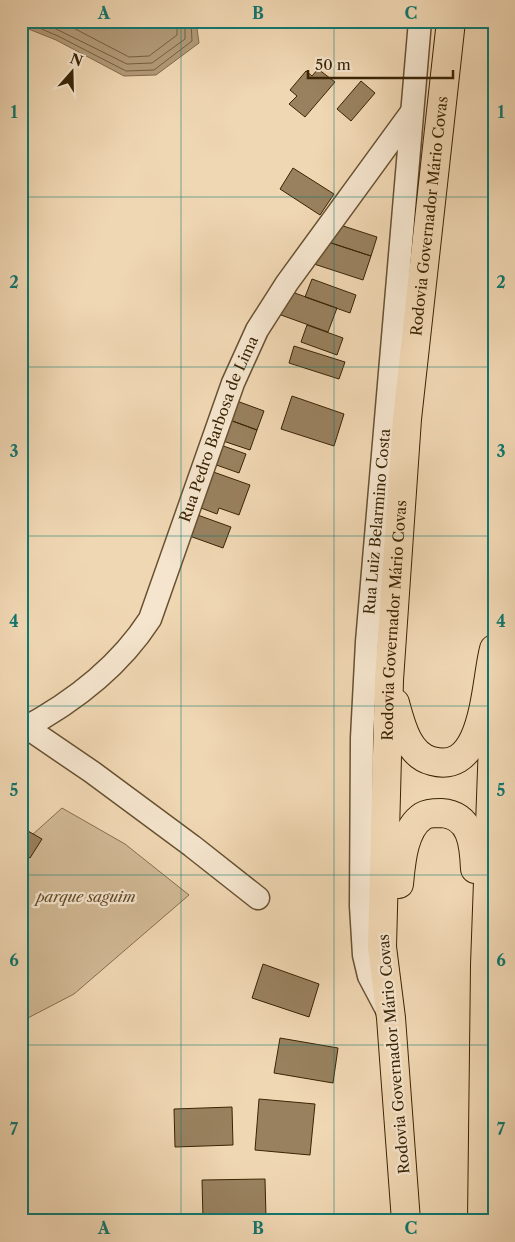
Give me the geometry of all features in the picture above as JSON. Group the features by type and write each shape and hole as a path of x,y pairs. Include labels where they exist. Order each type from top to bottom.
{"highway":[{"name":"Rodovia Governador Mário Covas","path":"406,1221 391,1018 382,947 388,680 406,428 451,21"},
{"path":"388,680 402,726 416,753 433,762 443,764 455,761 466,754 478,731 494,649"},
{"path":"482,1221 485,965 494,714"},
{"path":"382,947 391,937 396,920 400,876 408,837 423,816 434,813 449,814 461,819 472,837 476,906 485,965"}],"street":[{"name":"Rua Luiz Belarmino Costa","path":"391,1018 369,976 364,955 361,906 362,738 368,632 420,21"},
{"name":"Rua Pedro Barbosa de Lima","path":"23,728 84,690 135,643 150,619 233,383 249,346 287,283 411,113"},
{"path":"23,728 163,824 231,875 258,898"}],"green space":[{"name":"parque saguim","path":"62,808 125,844 189,895 74,994 24,1020 21,1018 21,845"}],"water":[{"path":"21,21 196,21 199,43 156,75 124,76 56,40 21,26"}],"building":[{"path":"318,69 335,82 305,117 289,104 297,96 290,90 306,71 312,76"},
{"path":"361,81 375,93 351,121 337,109"},
{"path":"293,168 334,194 320,215 280,189"},
{"path":"331,222 377,237 371,256 325,241"},
{"path":"325,241 371,256 363,280 314,264"},
{"path":"312,279 356,295 350,313 305,297"},
{"path":"289,291 337,308 328,332 281,315"},
{"path":"307,325 343,338 337,355 301,342"},
{"path":"294,346 345,362 339,379 289,363"},
{"path":"292,396 344,414 334,446 281,429"},
{"path":"234,400 264,411 257,430 227,419"},
{"path":"227,419 257,430 250,450 220,440"},
{"path":"215,443 246,454 239,473 208,462"},
{"path":"205,469 250,485 239,515 219,508 217,514 193,505"},
{"path":"192,513 231,527 223,548 184,534"},
{"path":"21,827 42,839 30,858 21,852"},
{"path":"263,964 319,984 309,1017 252,998"},
{"path":"280,1038 338,1048 333,1083 274,1073"},
{"path":"259,1099 315,1104 310,1155 255,1150"},
{"path":"232,1107 233,1145 175,1147 174,1109"},
{"path":"265,1179 266,1218 203,1219 202,1180"}]}
